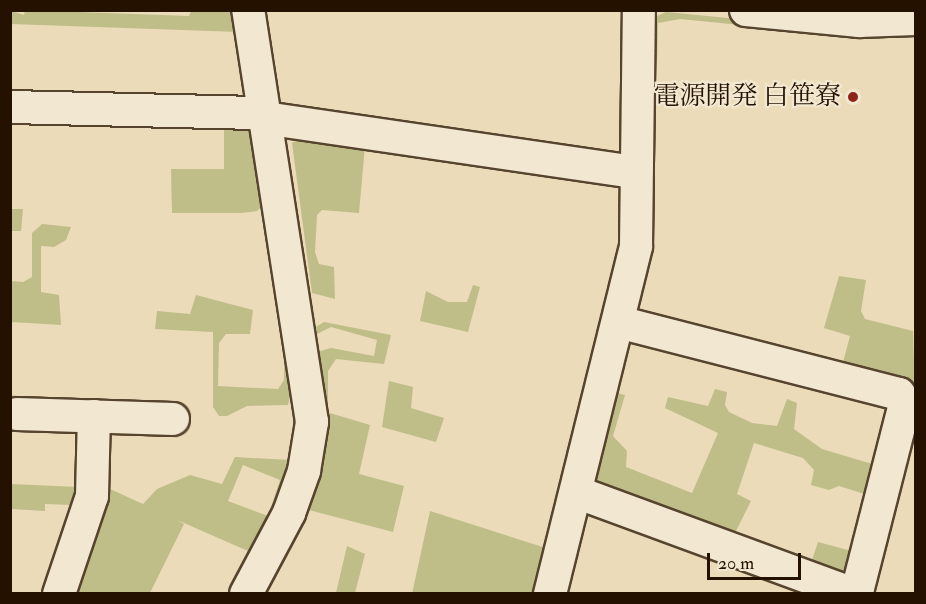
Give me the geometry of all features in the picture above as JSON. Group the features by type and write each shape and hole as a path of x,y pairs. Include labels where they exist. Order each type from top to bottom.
{"street":[{"path":"246,594 289,513 304,471 312,422 248,10"},
{"path":"550,594 636,246 639,10"},
{"path":"746,10 859,21 915,18"},
{"path":"10,106 263,116 636,172"},
{"path":"576,492 850,593 858,588 905,403 899,394 619,322"},
{"path":"17,414 173,419"},
{"path":"59,594 92,496 94,416"}],"shaded area":[{"path":"25,10 189,16 191,11 235,10 239,32 11,24 11,11 24,15"},
{"path":"666,12 862,31 915,27 915,35 862,37 680,19 658,23 653,241 647,239 653,18"},
{"path":"224,125 252,130 264,204 257,211 241,213 172,213 171,169 224,169"},
{"path":"302,138 365,146 359,213 322,210 317,215 315,252 319,264 334,267 335,299 312,293 292,143"},
{"path":"10,209 23,209 21,231 11,231"},
{"path":"42,224 71,227 66,240 54,247 41,246 41,292 59,295 61,325 11,322 11,281 23,282 32,277 32,233"},
{"path":"839,276 866,280 861,311 865,319 913,331 915,400 842,366 850,336 824,328"},
{"path":"473,285 480,287 468,332 420,321 426,291 448,302 467,302"},
{"path":"196,295 253,310 250,334 226,334 219,343 218,386 278,389 284,380 284,344 294,380 288,405 247,406 227,416 219,416 213,407 213,332 155,329 157,311 190,314"},
{"path":"324,322 391,335 384,364 336,359 328,371 328,406 324,402 317,352 331,348 374,356 377,340 331,327 317,334 316,327"},
{"path":"389,381 413,387 411,408 444,418 436,442 382,427"},
{"path":"715,389 727,392 725,405 729,412 752,423 777,426 787,399 797,403 794,429 822,449 879,466 871,496 839,486 829,490 811,485 814,470 803,458 754,443 737,494 751,501 734,535 597,486 594,467 612,392 625,395 613,436 627,451 626,467 692,493 718,433 665,408 668,397 708,406"},
{"path":"330,413 370,425 359,474 404,486 393,532 305,509 302,504"},
{"path":"235,457 291,460 284,491 257,555 177,520 184,524 150,593 69,594 110,489 143,504 157,489 190,475 222,484","holes":["243,465 280,480 268,516 228,501"]},
{"path":"10,484 79,487 71,505 45,504 45,511 11,509"},
{"path":"430,511 549,549 538,593 412,594"},
{"path":"818,542 859,553 843,580 809,569"},
{"path":"347,546 365,554 355,593 336,593"}],"place":[{"name":"電源開発 白笹寮","path":"853,97"}]}
